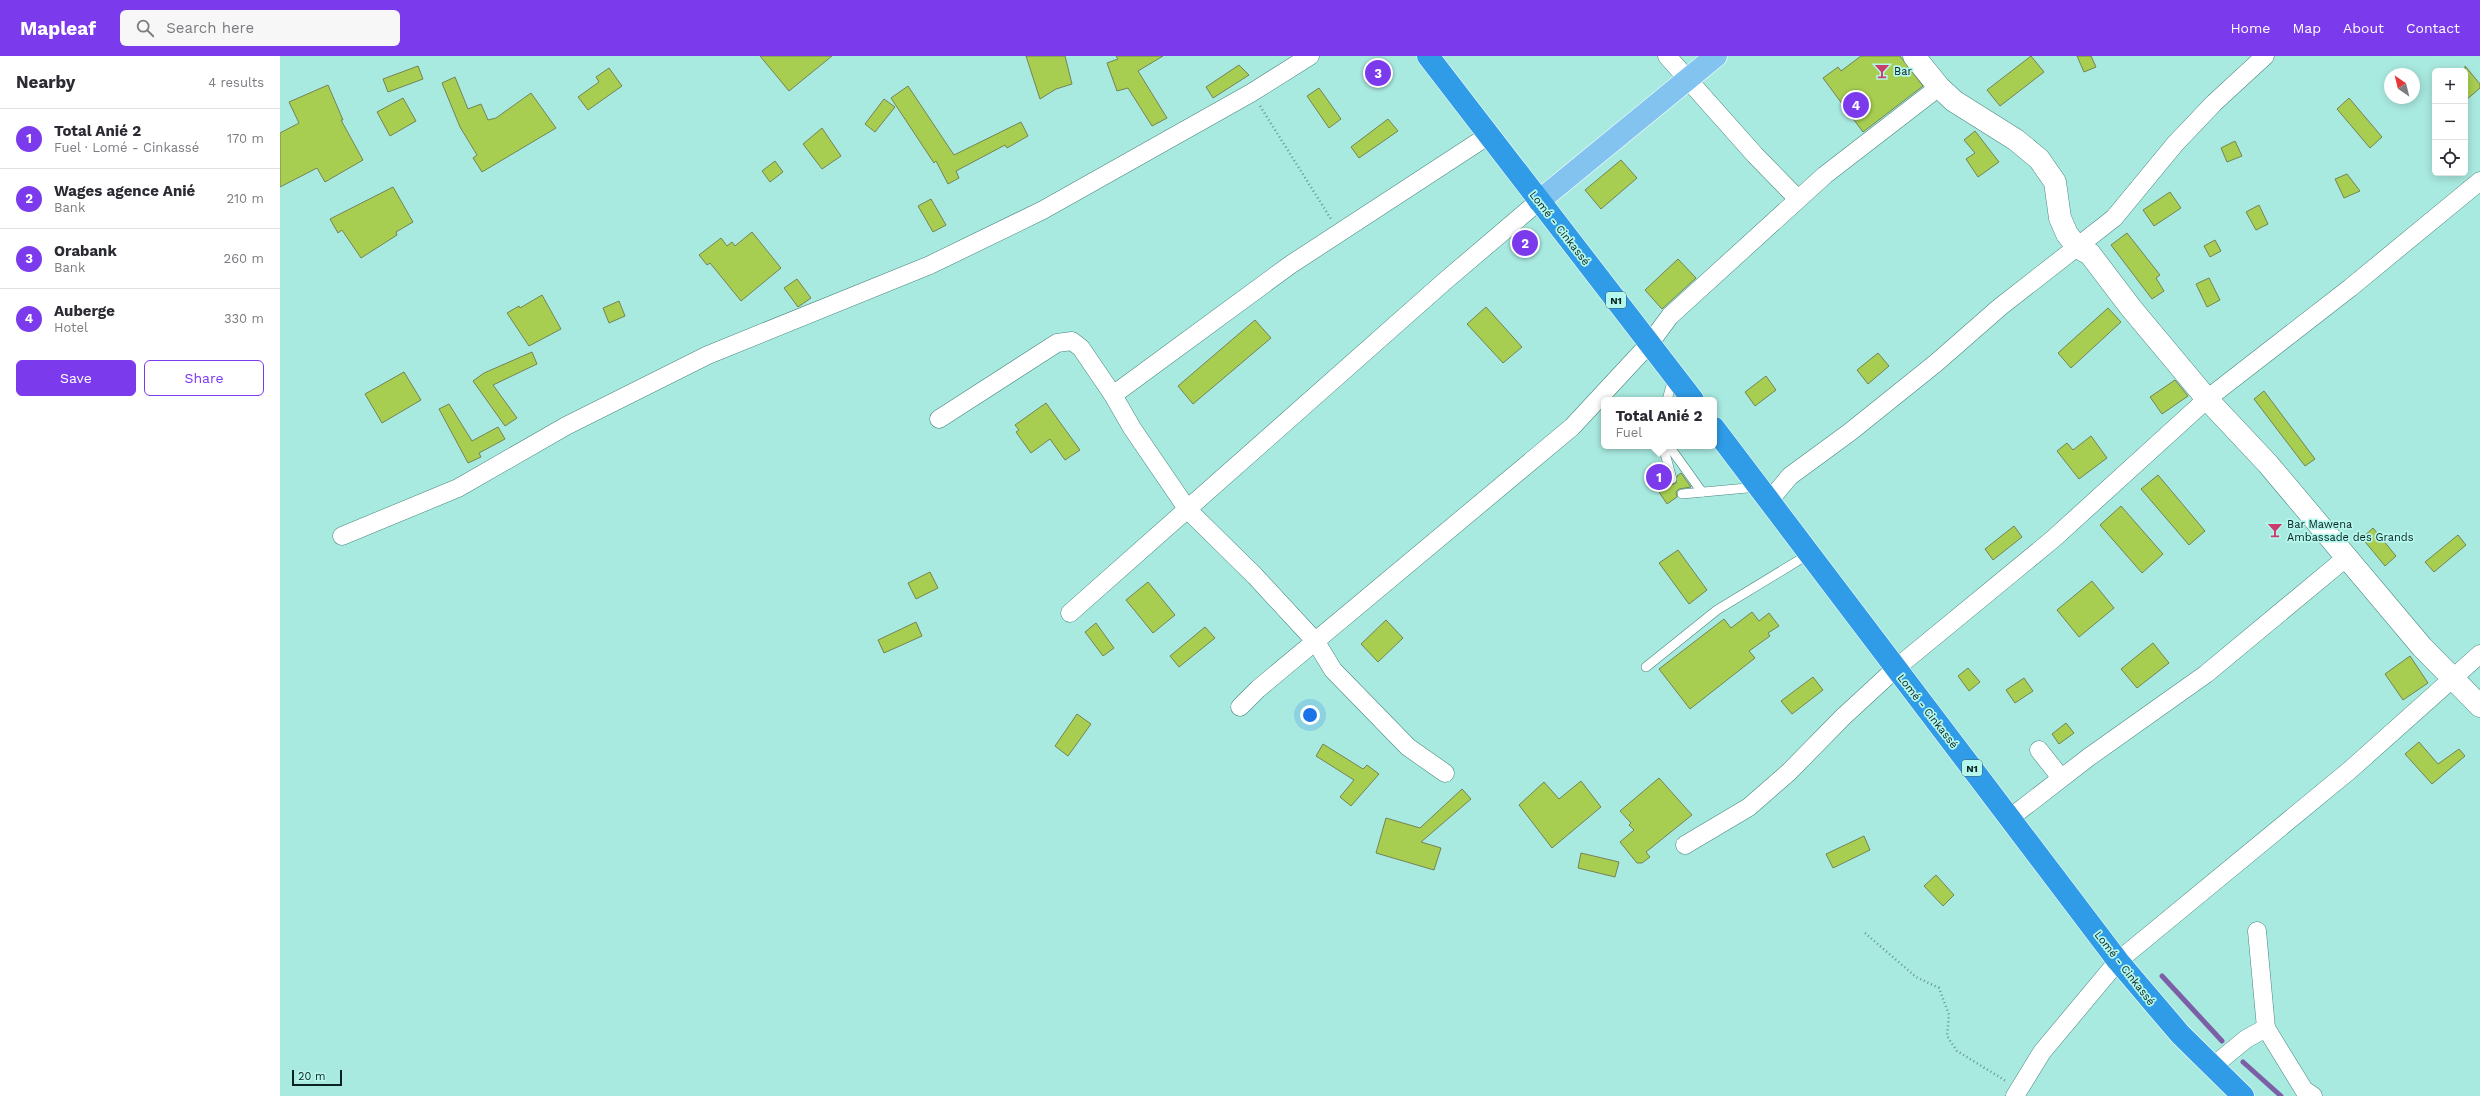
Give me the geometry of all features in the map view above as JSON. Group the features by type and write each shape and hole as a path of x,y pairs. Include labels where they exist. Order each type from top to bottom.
{"highway":[{"name":"Lomé - Cinkassé","path":"1428,56 1691,397"},
{"name":"Lomé - Cinkassé","path":"1717,432 1895,669 2118,961 2159,1010 2212,1067 2243,1096"}],"main road":[{"path":"1539,201 1716,56"}],"street":[{"path":"342,536 458,488 566,426 708,355 930,265 1015,224 1251,93 1310,56"},
{"path":"1667,56 1755,155 1798,199"},
{"path":"1914,56 1939,87 1954,101 2016,140 2039,159 2055,182 2060,218 2067,234 2077,247 2090,254 2131,308 2207,399 2268,464 2422,647 2480,706"},
{"path":"1763,494 1790,476 1936,363 2000,307 2114,218 2175,144 2214,103 2265,56"},
{"path":"1240,706 1258,688 1316,642 1572,427 1650,343 1670,316 1825,175 1939,87"},
{"path":"1113,395 1290,265 1489,135"},
{"path":"1685,845 1749,806 1790,772 1843,717 1895,669 2052,540 2207,399 2350,288 2480,181"},
{"path":"1070,613 1539,201"},
{"path":"939,419 1057,343 1072,341 1081,348 1113,395 1132,428 1188,510 1316,642 1333,670 1408,747 1445,773"},
{"path":"2010,818 2061,778 2206,674 2347,557"},
{"path":"2016,1092 2042,1052 2118,961 2350,770 2451,678 2480,654"},
{"path":"2039,750 2061,778"},
{"path":"2257,931 2266,1028 2304,1090 2313,1096"},
{"path":"2212,1067 2246,1039 2266,1028"}],"lane":[{"path":"1668,397 1674,374"},
{"path":"1664,449 1672,479"},
{"path":"1671,449 1702,492"},
{"path":"1682,494 1702,492 1763,494"},
{"path":"1646,667 1717,610 1809,554"}],"path":[{"path":"1251,93 1340,233"},
{"path":"1865,933 1916,977 1939,988 1949,1015 1947,1036 1957,1051 2016,1092"}],"building":[{"path":"760,56 832,56 789,91"},
{"path":"1026,56 1065,56 1072,84 1056,89 1040,99"},
{"path":"1116,56 1163,56 1138,71 1167,118 1152,126 1128,88 1117,91 1107,63 1118,59"},
{"path":"1861,56 1900,56 1923,86 1863,132 1823,78 1838,67 1841,71"},
{"path":"2031,56 2044,72 2000,106 1987,90"},
{"path":"2077,56 2091,56 2096,67 2084,72"},
{"path":"1239,65 1249,75 1213,98 1206,87"},
{"path":"418,66 423,79 388,92 383,79"},
{"path":"609,68 622,86 588,110 578,97 599,82 596,77"},
{"path":"2468,70 2480,84 2480,88 2468,98"},
{"path":"455,77 468,109 481,104 488,120 496,118 531,93 556,128 482,172 473,158 477,155 460,127 442,83"},
{"path":"328,85 343,120 341,120 363,160 325,182 317,168 280,187 280,133 299,123 289,102"},
{"path":"908,86 954,155 1021,122 1028,136 1007,148 1005,145 956,171 959,178 948,184 936,161 934,163 891,98"},
{"path":"1319,88 1341,119 1329,128 1307,96"},
{"path":"403,98 416,121 390,136 377,112"},
{"path":"2349,98 2382,137 2370,148 2337,109"},
{"path":"884,99 895,107 875,132 865,124"},
{"path":"1388,119 1398,131 1359,158 1351,147"},
{"path":"822,128 841,156 822,169 803,144"},
{"path":"1975,131 1999,162 1978,177 1966,159 1975,153 1964,140"},
{"path":"2235,141 2242,156 2227,162 2221,148"},
{"path":"1621,160 1637,178 1601,209 1585,190"},
{"path":"775,161 783,172 770,182 762,171"},
{"path":"2347,174 2360,191 2344,198 2335,179"},
{"path":"393,187 413,222 396,232 397,235 361,258 342,230 338,233 330,219"},
{"path":"2170,192 2181,208 2154,226 2143,210"},
{"path":"931,199 946,225 933,232 918,206"},
{"path":"2259,205 2268,224 2256,230 2246,212"},
{"path":"752,232 781,268 741,301 710,263 707,265 699,255 721,238 727,246 732,242 735,246"},
{"path":"2127,233 2160,275 2156,278 2164,291 2152,299 2111,245"},
{"path":"2215,240 2221,251 2210,257 2204,246"},
{"path":"1678,259 1696,278 1662,309 1645,290"},
{"path":"2209,278 2220,300 2207,307 2196,284"},
{"path":"797,279 811,298 798,307 784,288"},
{"path":"542,295 561,329 529,346 507,313 519,306 520,308"},
{"path":"619,301 625,316 609,323 603,308"},
{"path":"1486,307 1522,347 1503,363 1467,324"},
{"path":"2108,308 2121,322 2071,368 2058,353"},
{"path":"1255,320 1271,338 1193,404 1178,386"},
{"path":"532,352 537,364 493,385 517,418 505,426 473,381 484,373"},
{"path":"1878,353 1889,366 1868,384 1857,370"},
{"path":"404,372 421,400 382,423 365,394"},
{"path":"1766,376 1776,390 1755,406 1745,392"},
{"path":"2175,380 2188,396 2162,414 2150,397"},
{"path":"2264,391 2315,459 2305,466 2254,399"},
{"path":"1046,403 1080,450 1065,460 1050,439 1031,453 1016,432 1019,430 1015,425"},
{"path":"449,404 472,441 498,427 505,439 479,453 481,457 468,463 439,409"},
{"path":"2091,436 2107,458 2079,479 2057,451 2067,443 2073,450"},
{"path":"1681,473 1691,487 1679,489 1676,492 1677,497 1667,504 1657,489 1667,483 1671,485 1676,483 1677,476"},
{"path":"2158,475 2205,531 2189,545 2141,489"},
{"path":"2121,506 2163,554 2142,573 2100,525"},
{"path":"2014,526 2022,537 1993,560 1985,549"},
{"path":"2373,528 2396,556 2385,566 2362,538"},
{"path":"2458,535 2466,545 2434,572 2425,562"},
{"path":"1678,550 1707,590 1689,604 1659,563"},
{"path":"930,572 938,588 916,599 908,583"},
{"path":"2092,581 2114,608 2079,637 2057,610"},
{"path":"1148,582 1175,615 1153,633 1126,600"},
{"path":"1752,612 1759,621 1769,613 1779,626 1768,633 1770,636 1749,651 1755,658 1690,709 1659,669 1724,619 1731,628"},
{"path":"1386,620 1403,638 1378,662 1361,644"},
{"path":"916,622 922,636 884,653 878,640"},
{"path":"1096,623 1114,648 1103,656 1085,632"},
{"path":"1205,627 1215,638 1179,667 1170,656"},
{"path":"2153,643 2169,663 2137,688 2121,669"},
{"path":"2410,656 2428,683 2403,700 2385,674"},
{"path":"1968,668 1980,682 1969,691 1958,676"},
{"path":"1813,677 1823,690 1792,714 1781,701"},
{"path":"2024,678 2033,691 2015,703 2006,690"},
{"path":"1077,714 1091,724 1068,756 1055,746"},
{"path":"2066,723 2074,733 2059,744 2052,734"},
{"path":"2419,742 2438,764 2459,749 2465,756 2432,784 2405,754"},
{"path":"1323,744 1363,769 1367,765 1379,774 1351,806 1340,797 1354,780 1316,756"},
{"path":"1659,778 1692,815 1646,852 1650,857 1642,863 1637,863 1620,842 1634,830 1629,825 1631,823 1620,811"},
{"path":"1581,781 1601,807 1552,848 1519,805 1544,782 1559,799"},
{"path":"1462,789 1471,799 1421,842 1441,848 1434,870 1376,853 1386,818 1420,828"},
{"path":"1864,836 1870,850 1833,868 1826,854"},
{"path":"1581,853 1619,862 1615,877 1578,868"},
{"path":"1936,875 1954,895 1943,906 1924,886"}],"waterway":[{"path":"2162,976 2222,1041"},
{"path":"2243,1062 2281,1096"}],"place":[{"name":"Bar","path":"1882,71"},
{"name":"Orabank","path":"1378,73"},
{"name":"Auberge","path":"1856,105"},
{"name":"Wages agence Anié","path":"1525,243"},
{"name":"Total Anié 2","path":"1659,477"},
{"name":"Bar Mawena Ambassade des Grands","path":"2275,530"}]}
